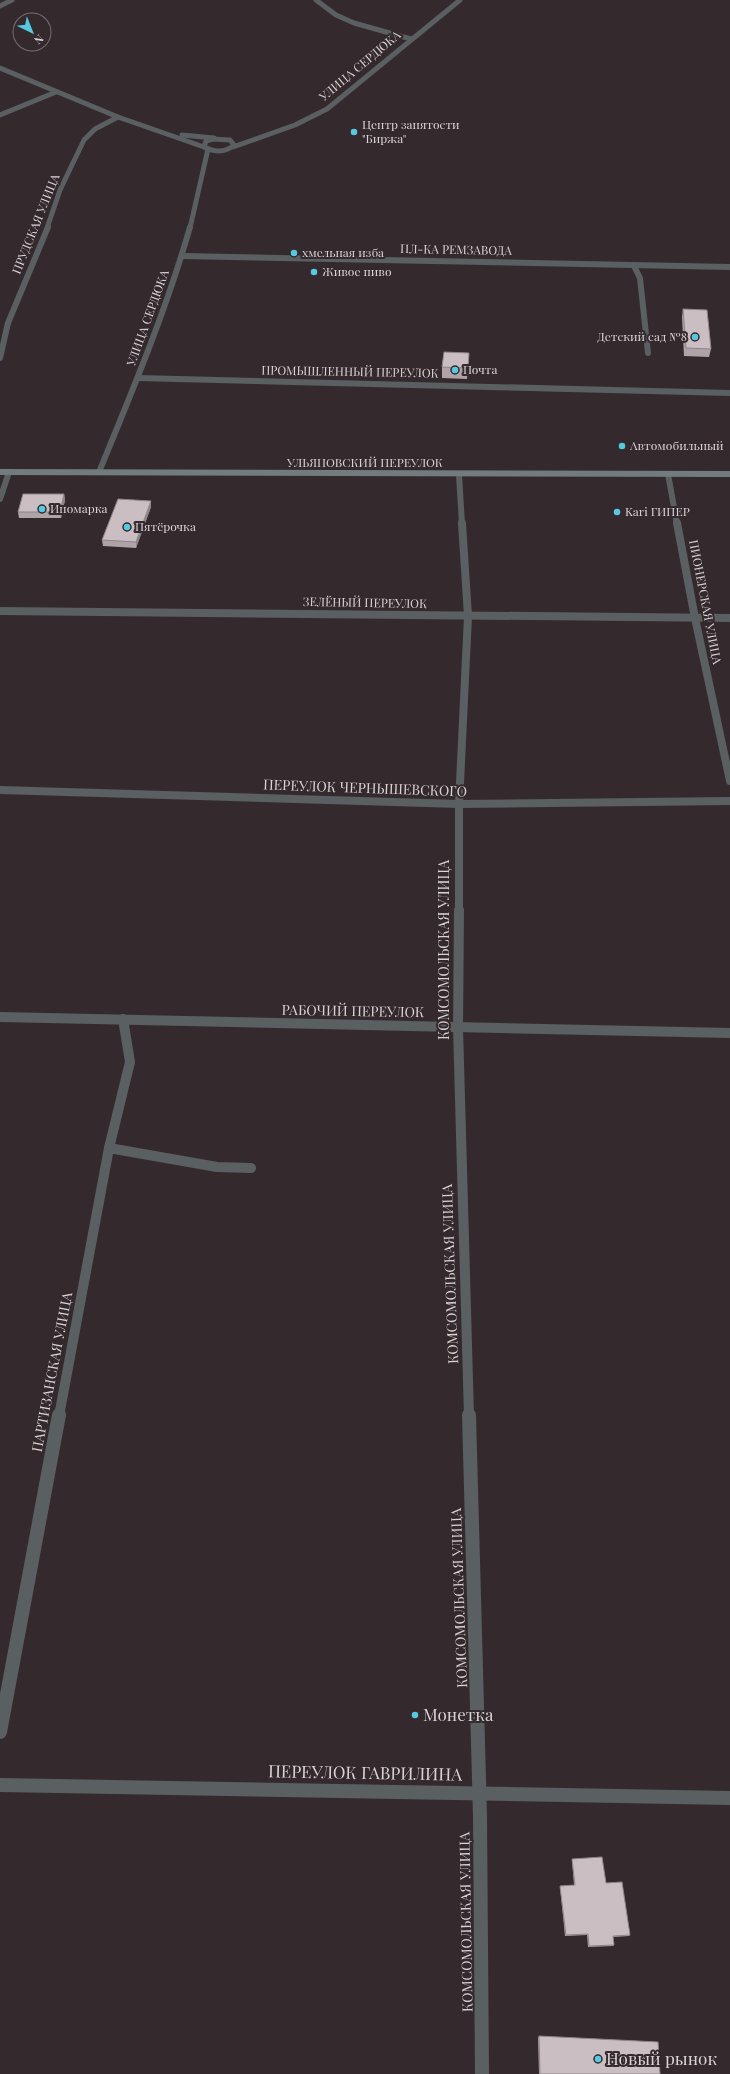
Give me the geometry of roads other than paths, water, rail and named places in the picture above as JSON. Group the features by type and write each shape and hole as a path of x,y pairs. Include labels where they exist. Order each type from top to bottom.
{"main road":[{"name":"УЛЬЯНОВСКИЙ ПЕРЕУЛОК","path":"0,472 730,474"}],"street":[{"path":"0,6 12,0"},
{"path":"316,0 336,15 354,23 411,39"},
{"name":"УЛИЦА СЕРДЮКА","path":"266,135 295,125 327,109 460,0"},
{"path":"0,68 118,117 206,148 227,150"},
{"path":"0,115 40,100 56,92"},
{"name":"ПРУДСКАЯ УЛИЦА","path":"0,358 8,323 49,224 60,190 84,140 93,130 118,117"},
{"path":"162,132 218,139 266,135"},
{"path":"216,158 233,147 266,135"},
{"path":"206,148 206,141 218,139"},
{"path":"226,139 232,141 233,147"},
{"name":"УЛИЦА СЕРДЮКА","path":"99,472 138,378 182,256 208,165 206,148"},
{"name":"ПЛ-КА РЕМЗАВОДА","path":"182,256 730,267"},
{"path":"634,266 640,278 648,353"},
{"name":"ПРОМЫШЛЕННЫЙ ПЕРЕУЛОК","path":"138,378 730,394"},
{"path":"0,499 9,472"},
{"name":"КОМСОМОЛЬСКАЯ УЛИЦА","path":"459,474 468,616 459,804 458,1028 479,1793 482,2074"},
{"name":"ПИОНЕРСКАЯ УЛИЦА","path":"668,474 695,618 730,782"},
{"name":"ЗЕЛЁНЫЙ ПЕРЕУЛОК","path":"0,611 730,618"},
{"name":"ПЕРЕУЛОК ЧЕРНЫШЕВСКОГО","path":"0,790 459,804 730,801"},
{"name":"РАБОЧИЙ ПЕРЕУЛОК","path":"0,1017 730,1033"},
{"name":"ПАРТИЗАНСКАЯ УЛИЦА","path":"0,1732 109,1148 130,1062 123,1019"},
{"path":"109,1148 217,1167 251,1168"},
{"name":"ПЕРЕУЛОК ГАВРИЛИНА","path":"0,1785 730,1798"}],"place":[{"name":"Центр занятости \"Биржа\"","path":"354,132"},
{"name":"хмельная изба","path":"294,253"},
{"name":"Живое пиво","path":"314,272"},
{"name":"Детский сад №8","path":"695,337"},
{"name":"Почта","path":"455,370"},
{"name":"Автомобильный","path":"622,446"},
{"name":"Иномарка","path":"42,509"},
{"name":"Kari ГИПЕР","path":"617,512"},
{"name":"Пятёрочка","path":"127,527"},
{"name":"Монетка","path":"415,1715"},
{"name":"Новый рынок","path":"598,2059"}]}
